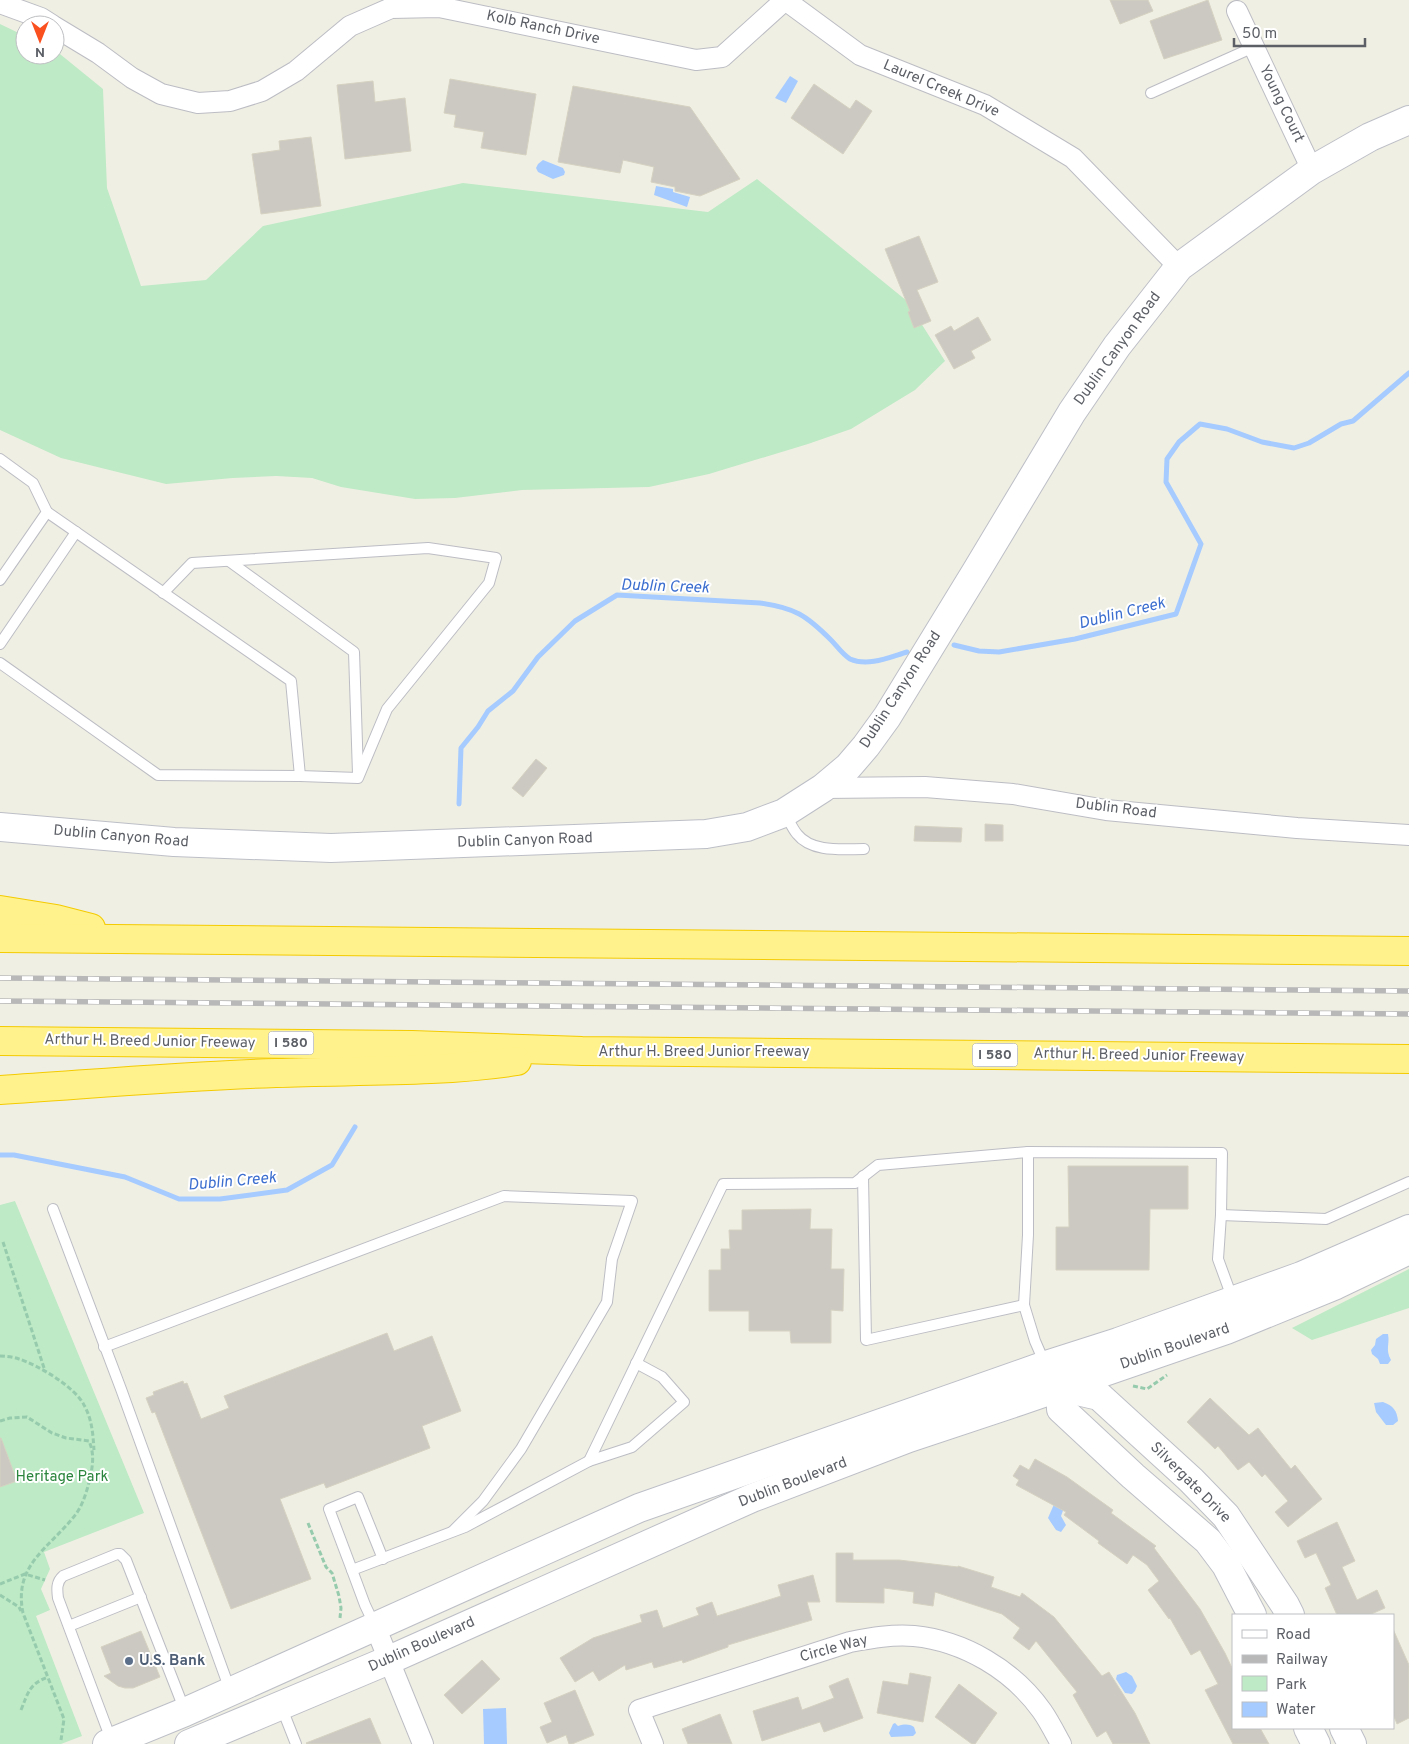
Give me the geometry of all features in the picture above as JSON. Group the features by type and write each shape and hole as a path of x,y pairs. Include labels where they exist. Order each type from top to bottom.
{"highway":[{"path":"0,910 56,919 126,939"},
{"path":"0,938 1409,951"},
{"name":"Arthur H. Breed Junior Freeway","path":"0,1041 412,1045 582,1051 1409,1059"},
{"path":"0,1090 270,1073 449,1069 582,1051"}],"street":[{"name":"Kolb Ranch Drive","path":"65,33 98,53 132,78 161,94 198,102 230,100 262,91 296,71 350,26 391,8 439,6 696,60 722,57 785,0"},
{"name":"Laurel Creek Drive","path":"785,0 860,55 985,105 1073,158 1179,267"},
{"name":"Kolb Ranch Drive","path":"0,2 32,15"},
{"name":"Young Court","path":"1237,11 1312,170"},
{"name":"Dublin Canyon Road","path":"0,827 174,842 331,848 706,834 747,827 784,813 823,788 848,767 887,717 1072,412 1117,346 1179,267 1312,170 1370,137 1409,120"},
{"name":"Dublin Road","path":"823,788 925,787 1013,794 1106,810 1297,828 1409,835"},
{"name":"Dublin Boulevard","path":"189,1744 390,1660 752,1498 909,1438 1053,1376 1118,1342 1301,1276 1409,1229"},
{"name":"Dublin Boulevard","path":"109,1743 185,1712 639,1508 1053,1376 1226,1330 1336,1285 1409,1250"},
{"name":"Silvergate Drive","path":"1053,1376 1061,1409 1133,1476 1208,1541 1226,1565 1251,1614"},
{"name":"Silvergate Drive","path":"1053,1376 1099,1396 1191,1480 1226,1516 1290,1614"},
{"path":"375,1626 423,1744"},
{"name":"Circle Way","path":"653,1744 639,1710 850,1642 880,1637 914,1636 951,1644 987,1660 1016,1681 1042,1711 1061,1744"},
{"path":"148,1744 186,1727 185,1712"},
{"path":"1308,1729 1316,1744"},
{"path":"1344,1729 1352,1744"}],"lane":[{"path":"1151,93 1254,47"},
{"path":"0,459 33,483 47,512 291,681 300,776"},
{"path":"0,580 47,512"},
{"path":"0,644 76,532"},
{"path":"163,593 192,563 428,548 496,558 489,582 387,709 358,778"},
{"path":"229,561 354,652 358,778"},
{"path":"0,663 158,775 358,778"},
{"path":"784,813 797,834 808,843 832,849 864,849"},
{"path":"1028,1152 1028,1235 1024,1305 1035,1341 1053,1376"},
{"path":"589,1461 723,1184 854,1183 878,1165 1028,1152 1222,1153 1218,1259 1233,1301"},
{"path":"863,1176 866,1340 1024,1305"},
{"path":"1221,1215 1326,1219 1409,1182"},
{"path":"104,1347 504,1196 632,1201 612,1259 607,1302 521,1449 482,1500 453,1531"},
{"path":"53,1209 121,1389 230,1691"},
{"path":"352,1570 466,1527 589,1461 632,1447 684,1402 662,1377 636,1363"},
{"path":"375,1626 364,1605 329,1509 358,1497 382,1559"},
{"path":"109,1743 58,1598 58,1584 63,1576 117,1554 120,1554 126,1560 185,1712"},
{"path":"69,1626 141,1597"},
{"path":"281,1705 296,1744"}],"path":[{"path":"3,1242 45,1372"},
{"path":"0,1356 18,1358 45,1372 76,1394 84,1403 90,1418 93,1435 94,1460 88,1488 77,1512 39,1552 25,1574 20,1600 23,1613 64,1719 61,1740"},
{"path":"0,1421 10,1418 27,1417 52,1433 66,1438 89,1441 94,1460"},
{"path":"308,1523 326,1567 332,1573 341,1608 340,1618"},
{"path":"0,1584 25,1574 58,1584"},
{"path":"0,1596 19,1607 23,1613"},
{"path":"21,1710 32,1686 39,1680 48,1677"}],"green space":[{"path":"0,24 15,31 15,65 65,65 65,58 103,89 107,188 141,286 206,280 263,226 463,183 708,212 757,179 907,301 945,361 915,390 851,429 709,474 649,487 522,490 455,498 415,499 341,487 312,478 276,476 166,484 61,458 0,430"},
{"name":"Heritage Park","path":"15,1201 144,1513 44,1552 50,1569 41,1589 50,1610 36,1616 82,1736 61,1744 0,1744 0,1205"},
{"path":"1409,1269 1409,1308 1312,1340 1292,1328"}],"water":[{"path":"790,76 798,81 786,103 775,98"},
{"path":"543,160 563,168 564,175 553,179 538,172 536,168"},
{"path":"656,186 673,189 673,192 690,197 687,207 654,195"},
{"path":"1383,1334 1388,1334 1388,1353 1391,1360 1388,1364 1380,1364 1371,1350 1375,1345 1376,1339"},
{"path":"1383,1402 1392,1407 1397,1414 1398,1421 1393,1425 1386,1425 1376,1412 1374,1403"},
{"path":"1055,1502 1064,1508 1061,1516 1066,1525 1061,1532 1056,1530 1048,1518"},
{"path":"1126,1672 1132,1676 1137,1686 1132,1694 1125,1693 1116,1679 1117,1675"},
{"path":"506,1708 507,1744 484,1744 483,1709"},
{"path":"895,1723 898,1726 912,1726 916,1733 913,1736 891,1737 889,1733"}],"building":[{"path":"1110,0 1148,0 1153,11 1120,24"},
{"path":"1208,0 1222,40 1164,59 1150,21"},
{"path":"450,79 536,94 526,155 481,148 484,132 454,127 456,115 444,113"},
{"path":"373,81 375,102 405,98 411,151 345,159 337,85"},
{"path":"814,84 850,109 856,100 872,111 843,154 791,118"},
{"path":"573,86 690,107 740,179 700,196 675,191 675,187 651,182 654,167 623,160 620,173 558,162"},
{"path":"311,137 321,206 261,214 252,154 280,150 279,141"},
{"path":"919,236 938,282 917,290 931,321 914,328 908,312 910,311 885,249"},
{"path":"978,317 991,340 971,351 975,358 954,369 935,335 951,326 954,331"},
{"path":"536,759 547,768 523,797 512,788"},
{"path":"985,824 1003,825 1003,841 985,841"},
{"path":"915,826 962,828 961,842 914,841"},
{"path":"1068,1166 1188,1166 1188,1209 1150,1209 1149,1270 1056,1270 1056,1227 1069,1227"},
{"path":"811,1209 810,1229 832,1229 831,1269 844,1269 843,1311 831,1310 831,1343 791,1343 790,1331 749,1331 749,1311 709,1311 709,1270 721,1270 721,1249 730,1249 729,1230 742,1230 742,1210"},
{"path":"387,1333 394,1351 432,1336 461,1411 422,1426 430,1448 326,1488 324,1483 280,1499 311,1579 231,1609 155,1412 152,1413 146,1398 154,1395 153,1392 183,1381 184,1384 187,1383 201,1419 229,1408 224,1396"},
{"path":"1210,1398 1249,1435 1258,1428 1291,1469 1295,1465 1322,1499 1288,1527 1275,1512 1288,1501 1265,1474 1262,1477 1249,1462 1238,1470 1218,1446 1215,1449 1187,1422"},
{"path":"0,1438 17,1481 0,1487"},
{"path":"1035,1459 1067,1477 1113,1510 1111,1513 1156,1546 1154,1548 1200,1609 1232,1668 1232,1729 1261,1729 1269,1744 1233,1744 1205,1690 1218,1684 1200,1650 1191,1655 1170,1618 1148,1590 1159,1581 1147,1565 1133,1555 1127,1564 1064,1515 1066,1512 1016,1485 1019,1480 1013,1476 1020,1465 1029,1470"},
{"path":"1337,1522 1355,1561 1342,1567 1357,1600 1377,1590 1385,1608 1371,1614 1337,1614 1325,1588 1331,1585 1316,1553 1305,1558 1297,1541"},
{"path":"836,1553 853,1553 853,1560 899,1560 958,1566 994,1577 991,1587 1020,1597 1022,1593 1054,1617 1102,1676 1109,1672 1135,1713 1150,1744 1113,1744 1106,1731 1097,1737 1073,1695 1077,1692 1036,1641 1029,1650 1013,1638 1020,1628 1002,1614 935,1592 933,1606 913,1603 914,1592 884,1588 884,1603 836,1602"},
{"path":"813,1575 820,1602 807,1602 812,1620 728,1645 728,1647 683,1663 682,1660 654,1668 652,1662 626,1670 625,1665 599,1681 593,1671 575,1682 560,1658 593,1638 642,1622 640,1615 657,1610 663,1628 699,1615 696,1608 712,1602 717,1616 781,1596 778,1585"},
{"path":"141,1631 160,1677 133,1688 118,1686 104,1676 111,1673 101,1647"},
{"path":"1394,1631 1409,1665 1409,1718 1397,1724 1394,1716"},
{"path":"482,1660 500,1679 462,1714 444,1695"},
{"path":"910,1673 931,1677 923,1722 877,1713 883,1681 908,1685"},
{"path":"848,1678 863,1718 824,1732 820,1722 762,1741 753,1711 798,1697 802,1710 834,1698 829,1686"},
{"path":"959,1684 997,1713 975,1744 972,1744 935,1717"},
{"path":"575,1690 594,1735 572,1744 569,1744 566,1735 547,1743 540,1727 552,1722 544,1703"},
{"path":"720,1714 732,1744 688,1744 682,1729"},
{"path":"370,1718 381,1744 306,1743"}],"waterway":[{"name":"Dublin Creek","path":"954,645 979,651 999,652 1075,639 1176,614 1201,544 1166,482 1167,459 1179,442 1200,424 1227,429 1262,442 1294,448 1309,443 1341,424 1353,421 1409,373"},
{"name":"Dublin Creek","path":"459,804 461,748 488,711 513,691 538,657 575,621 617,595 772,605 791,610 807,619 850,659 871,662 907,652"},
{"name":"Dublin Creek","path":"0,1155 14,1155 125,1177 179,1199 220,1199 287,1190 332,1165 355,1127"}],"railway":[{"path":"0,978 1409,991"},
{"path":"0,1001 1409,1014"}],"place":[{"name":"U.S. Bank","path":"129,1661"}]}
